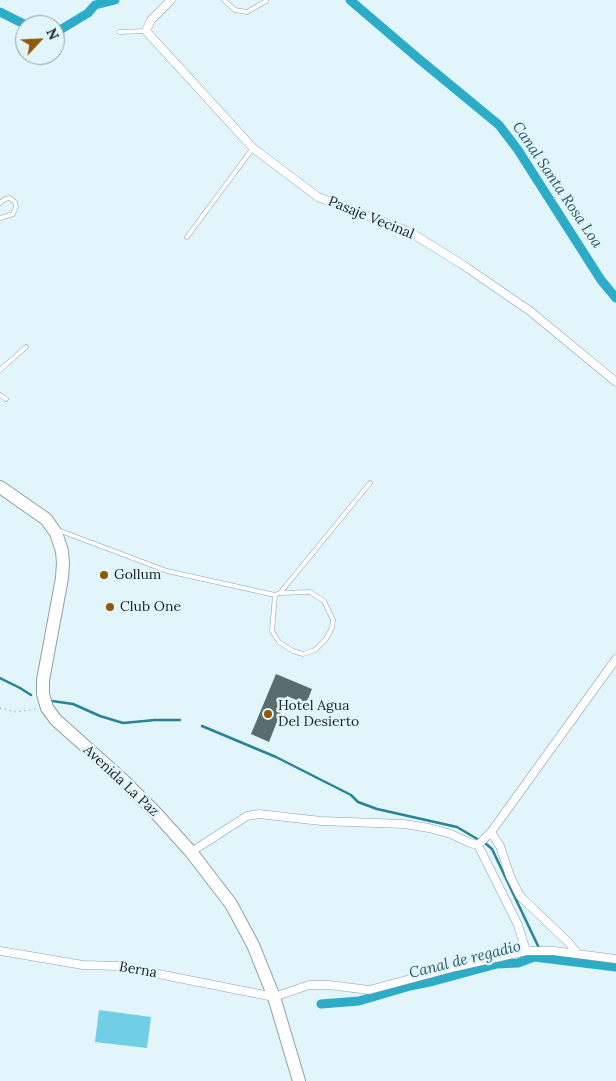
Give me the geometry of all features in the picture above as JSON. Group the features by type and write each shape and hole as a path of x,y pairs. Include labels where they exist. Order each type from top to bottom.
{"main road":[{"path":"0,487 38,512 54,529 61,546 64,563 43,680 43,694 47,708"},
{"name":"Avenida La Paz","path":"47,708 56,720 123,780 191,852 231,904 253,945 274,997 299,1081"}],"street":[{"path":"146,31 151,20 171,0"},
{"name":"Pasaje Vecinal","path":"146,31 253,148 318,197 410,232 463,265 530,311 616,382"},
{"path":"478,845 491,832 616,658"},
{"path":"191,852 247,816 259,814 321,821 404,824 452,834 478,845 518,925 526,951"},
{"path":"491,832 500,846 510,876 520,896 578,954"},
{"name":"Berna","path":"0,951 83,966 118,966 274,997"},
{"path":"274,997 309,985 329,985 369,990 526,951 554,951 616,959"}],"lane":[{"path":"224,0 235,10 247,12 266,2"},
{"path":"119,32 146,31"},
{"path":"187,237 253,148"},
{"path":"0,203 10,198 15,202 16,207 13,214 0,218"},
{"path":"0,370 26,347"},
{"path":"0,395 6,399"},
{"path":"54,529 167,571 277,594 310,592 324,601 333,620 332,628 326,639 315,650 303,654 293,651 279,642 272,631 277,594 370,483"}],"path":[{"path":"0,708 16,712 47,708"}],"shaded area":[{"path":"99,1010 151,1017 147,1048 95,1042"}],"building":[{"path":"276,674 312,689 306,704 287,696 269,742 251,734"}],"waterway":[{"name":"Canal de regadio","path":"65,27 88,13 95,5 115,0"},
{"name":"Canal Santa Rosa Loa","path":"350,0 499,125 518,150 601,280 616,298"},
{"name":"Canal de regadio","path":"0,12 15,20"},
{"path":"0,678 31,695"},
{"path":"52,701 73,704 100,716 123,723 180,720"},
{"path":"202,726 276,757 351,795 358,802 377,809 457,827 479,840"},
{"path":"485,843 492,849 539,948"},
{"name":"Canal de regadio","path":"321,1004 359,1001 497,964 518,963 534,957 616,967"}],"place":[{"name":"Gollum","path":"104,575"},
{"name":"Club One","path":"110,607"},
{"name":"Hotel Agua Del Desierto","path":"268,714"}]}
